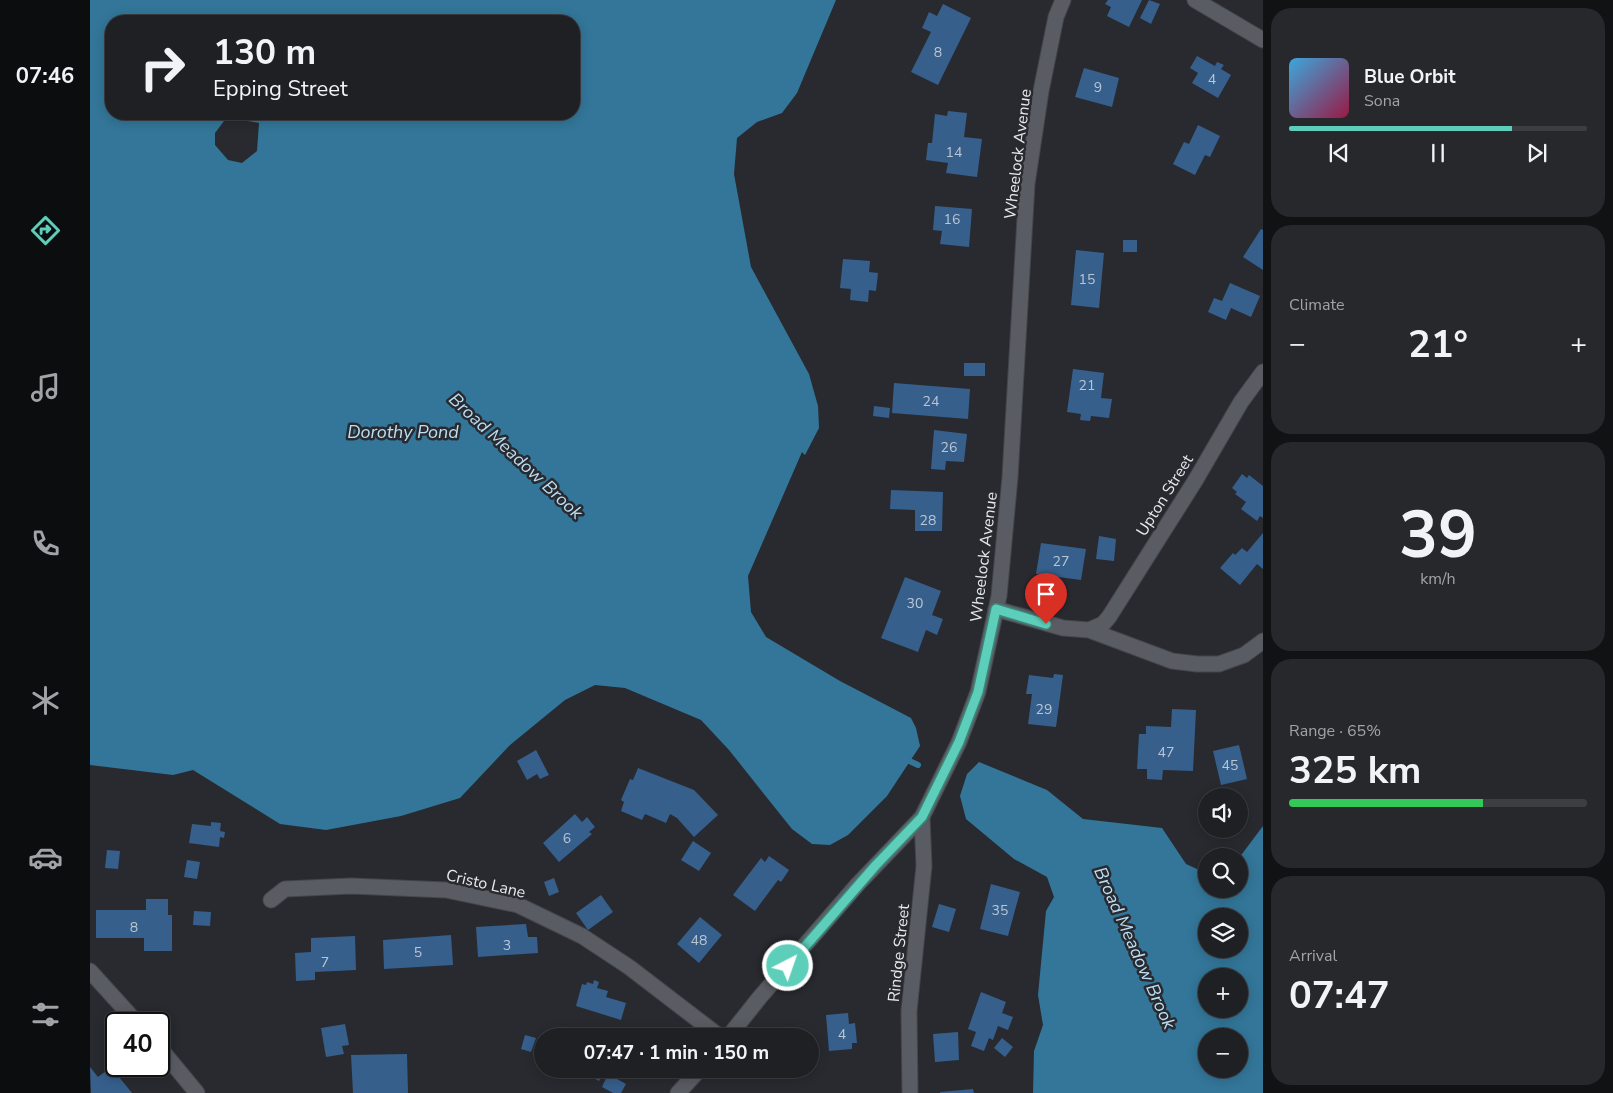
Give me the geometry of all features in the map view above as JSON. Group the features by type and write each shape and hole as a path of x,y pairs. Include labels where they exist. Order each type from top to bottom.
{"street":[{"name":"Wheelock Avenue","path":"735,1028 864,878 922,817 959,742 978,692 996,609 1010,477 1027,184 1041,90 1056,17 1063,0"},
{"path":"1195,0 1263,40"},
{"name":"Upton Street","path":"1089,630 1103,624 1109,617 1195,481 1241,402 1263,372"},
{"path":"996,609 1063,628 1089,630 1172,660 1197,664 1219,664 1244,655 1263,641"},
{"name":"Rindge Street","path":"910,1093 909,1011 924,866 922,817"},
{"name":"Cristo Lane","path":"271,900 285,889 351,886 446,890 518,906 582,936 629,966 709,1028"},
{"path":"90,971 127,1012"},
{"path":"170,1060 197,1093"},
{"path":"678,1093 692,1078"}],"water":[{"name":"Dorothy Pond","path":"90,0 836,0 797,93 782,113 757,122 737,138 734,174 751,267 809,374 818,406 819,428 805,455 802,452 748,576 751,612 766,637 840,681 911,718 916,728 920,746 887,796 848,835 830,845 812,844 792,829 729,750 701,720 625,688 595,685 565,700 510,745 460,798 401,816 326,830 280,824 193,770 173,775 90,765"},
{"path":"979,762 1047,790 1083,819 1162,828 1186,864 1198,869 1198,898 1248,898 1246,848 1263,826 1263,1093 1033,1093 1034,1051 1043,1025 1038,995 1046,911 1054,897 1047,877 1014,859 966,819 960,796 967,774"}],"building":[{"path":"1108,0 1142,0 1129,27 1107,16 1111,7 1105,4"},
{"path":"1149,0 1160,4 1151,24 1140,18"},
{"path":"943,4 971,18 938,85 911,72 931,32 922,28 929,12 937,16"},
{"path":"1197,56 1215,66 1217,62 1224,65 1221,69 1231,75 1218,98 1192,83 1198,73 1190,68"},
{"path":"1084,68 1119,78 1112,107 1075,97"},
{"path":"948,111 967,113 964,137 982,139 977,177 946,173 948,163 926,160 928,143 932,143 935,114 947,116"},
{"path":"1198,125 1220,136 1210,157 1205,155 1195,175 1173,164 1184,142 1189,144"},
{"path":"935,206 972,209 969,247 940,244 942,231 933,230"},
{"path":"1261,229 1263,230 1263,270 1243,257"},
{"path":"1123,240 1137,240 1137,252 1123,252"},
{"path":"1076,250 1104,253 1099,308 1071,305"},
{"path":"843,259 870,261 869,272 878,273 876,291 869,290 868,302 850,300 851,289 840,288"},
{"path":"1230,283 1260,296 1251,317 1231,308 1226,320 1208,312 1214,298 1222,301"},
{"path":"964,363 985,363 985,376 964,376"},
{"path":"1073,369 1104,373 1101,398 1112,399 1109,418 1091,416 1090,421 1080,420 1081,414 1067,412"},
{"path":"894,383 970,389 968,419 892,413"},
{"path":"874,406 890,408 889,418 873,416"},
{"path":"934,430 967,434 964,462 946,461 945,470 931,469"},
{"path":"1242,474 1247,478 1249,475 1263,486 1263,518 1260,516 1257,521 1241,509 1246,502 1235,494 1237,492 1232,488"},
{"path":"891,490 943,492 942,531 915,531 915,510 890,509"},
{"path":"1263,533 1263,569 1257,564 1240,585 1220,568 1233,553 1235,555 1242,548 1247,552"},
{"path":"1099,536 1116,539 1114,561 1096,559"},
{"path":"1041,543 1086,549 1081,580 1036,574"},
{"path":"905,577 941,591 932,615 943,619 937,635 926,630 918,652 881,638"},
{"path":"1054,674 1063,675 1056,727 1028,724 1032,694 1026,694 1029,675 1053,678"},
{"path":"1172,709 1196,710 1193,771 1163,770 1162,780 1147,779 1147,769 1137,769 1139,734 1146,734 1146,726 1171,727"},
{"path":"1239,745 1247,779 1221,785 1213,751"},
{"path":"536,750 549,775 540,779 537,774 527,780 517,761"},
{"path":"638,768 694,790 718,815 694,837 677,818 670,814 666,823 645,814 642,820 621,811 624,802 621,800 630,779 633,780"},
{"path":"575,814 582,822 587,817 595,827 589,832 592,834 559,862 543,843"},
{"path":"211,822 221,823 220,831 225,832 224,838 220,837 219,847 189,843 192,824 211,826"},
{"path":"693,841 711,853 699,871 681,860"},
{"path":"107,850 120,851 118,869 105,868"},
{"path":"769,856 789,870 781,882 778,880 755,911 733,895 761,858 765,862"},
{"path":"187,860 200,862 197,879 184,877"},
{"path":"554,878 559,892 549,896 544,882"},
{"path":"991,884 1020,892 1008,936 980,929"},
{"path":"601,895 613,912 588,930 576,913"},
{"path":"146,899 168,899 168,915 172,915 172,951 144,951 144,938 96,938 96,910 146,910"},
{"path":"939,904 956,909 949,932 932,927"},
{"path":"194,911 211,912 210,926 193,925"},
{"path":"700,917 722,935 699,963 677,944"},
{"path":"526,924 528,937 537,937 538,953 478,957 476,927"},
{"path":"451,935 453,965 384,969 383,940"},
{"path":"355,936 356,970 315,972 315,980 296,981 295,953 311,952 311,938"},
{"path":"594,980 599,982 597,988 608,991 606,997 626,1003 621,1020 576,1006 582,984 586,985 587,982 593,984"},
{"path":"981,992 1006,1002 1002,1013 1013,1017 1008,1030 998,1026 993,1040 989,1038 984,1051 971,1046 976,1032 968,1029"},
{"path":"848,1013 849,1024 855,1023 857,1043 852,1043 852,1049 829,1051 826,1015"},
{"path":"345,1024 349,1045 342,1046 344,1054 326,1057 321,1028"},
{"path":"958,1032 959,1060 935,1062 933,1034"},
{"path":"525,1035 534,1037 531,1052 521,1049"},
{"path":"1002,1038 1013,1047 1005,1057 994,1048"},
{"path":"407,1054 408,1093 353,1093 351,1055"},
{"path":"90,1067 98,1077 105,1072 105,1077 119,1077 132,1093 91,1093"},
{"path":"606,1078 615,1078 626,1084 621,1093 613,1093 602,1087"},
{"path":"973,1089 974,1093 940,1093 940,1092"}],"waterway":[{"name":"Broad Meadow Brook","path":"903,758 918,765"}],"route":[{"path":"788,966 876,865 922,817 959,742 978,692 996,609 1046,624"}]}
